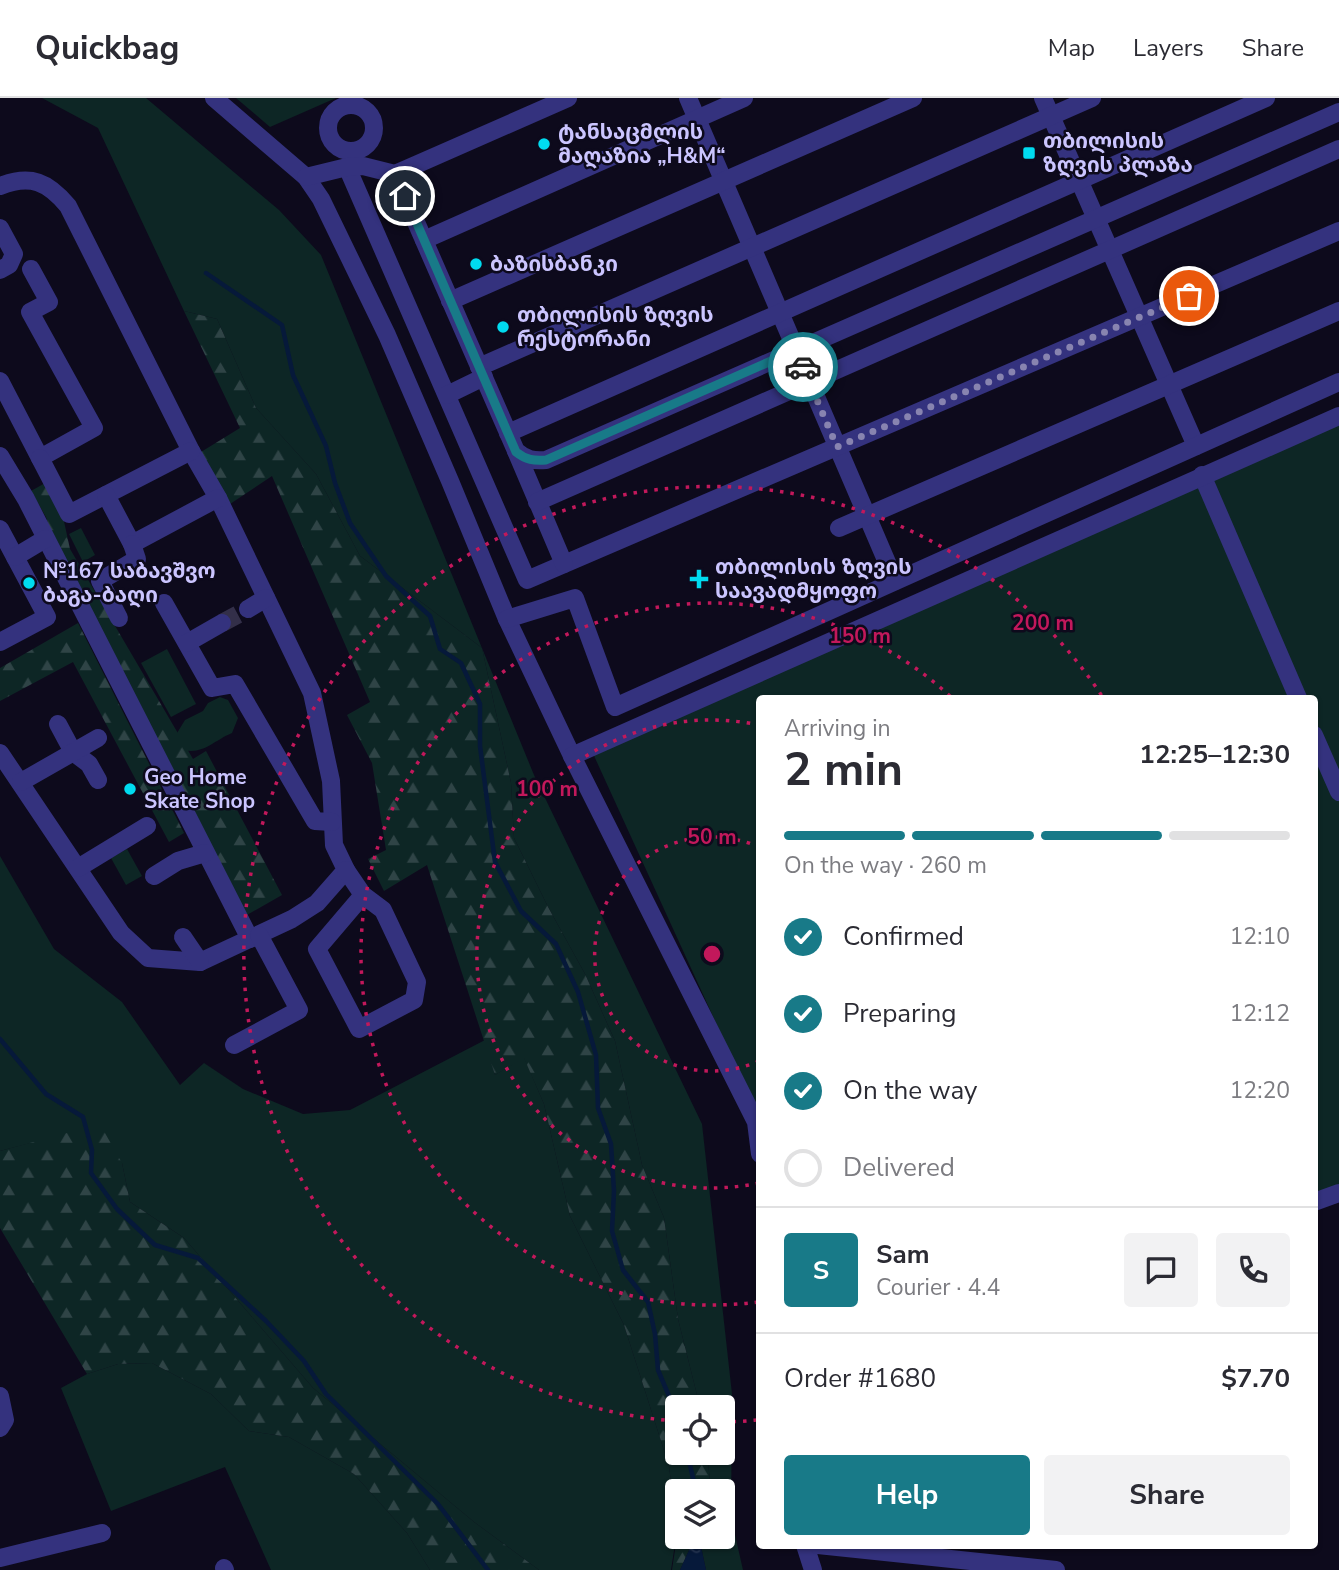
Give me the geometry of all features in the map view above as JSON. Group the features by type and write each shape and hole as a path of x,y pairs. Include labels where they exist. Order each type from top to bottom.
{"street":[{"path":"214,98 306,177 321,200 387,335 506,619 756,1122"},
{"path":"306,177 357,160 395,174 568,98"},
{"path":"688,98 895,581"},
{"path":"424,240 744,98"},
{"path":"450,301 913,98"},
{"path":"1042,98 1196,446"},
{"path":"447,395 482,372 752,247 1092,98"},
{"path":"508,433 1266,98"},
{"path":"516,452 523,458 534,461 546,460 1339,112"},
{"path":"537,502 1339,149"},
{"path":"357,160 447,395 527,580 1339,231"},
{"path":"395,174 564,564"},
{"path":"0,186 15,180 42,182 68,206 191,451 218,498 312,693 331,780 334,845 346,870 363,895 383,910 417,982 414,1000 359,1029 317,949 363,895"},
{"path":"0,228 14,254 9,265 0,270"},
{"path":"31,269 49,302 30,312 94,428 40,458"},
{"path":"839,528 1339,311"},
{"path":"0,382 69,514 191,451"},
{"path":"506,619 575,598 615,707 1339,382"},
{"path":"572,756 1339,416"},
{"path":"0,456 26,499 205,852 299,1010 234,1045"},
{"path":"1202,475 1297,695"},
{"path":"106,495 137,553 137,559 102,578 101,584 119,618"},
{"path":"132,544 218,498"},
{"path":"0,529 47,617 0,642"},
{"path":"15,557 45,539"},
{"path":"78,604 105,592"},
{"path":"248,609 266,598"},
{"path":"164,603 212,688 234,684 315,821 332,822"},
{"path":"187,643 222,623"},
{"path":"58,724 73,752 89,764 98,780"},
{"path":"21,782 98,738"},
{"path":"1318,744 1339,792"},
{"path":"0,753 121,933 148,958 200,962 292,919 317,903 346,870"},
{"path":"78,868 147,826"},
{"path":"154,876 178,861 205,852"},
{"path":"183,937 200,962"},
{"path":"1318,1201 1339,1194"},
{"path":"0,1428 5,1420 1,1398"},
{"path":"0,1558 102,1533"},
{"path":"806,1549 813,1570"},
{"path":"856,1549 1056,1570"}],"green space":[{"path":"42,98 146,98 279,210 321,255 482,648 360,556 316,474 256,408 217,319 184,311 98,128"},
{"path":"236,98 336,98 270,127"},
{"path":"184,311 217,319 256,408 316,474 360,556 482,648 511,783 514,838 585,974 615,1041 642,1165 664,1218 678,1319 697,1395 665,1395 665,1453 624,1325 570,1216 544,1104 524,1058 495,1075 427,865 384,891 368,859 386,850 372,763 347,715 370,702 272,476 230,504 201,452 240,428"},
{"path":"1339,416 1339,1193 1318,1201 1318,695 756,695 756,1110 590,747"},
{"path":"47,482 63,517 70,549 193,759 206,751 282,895 245,916 58,553 46,517 31,491"},
{"path":"81,528 95,555 83,562 69,534"},
{"path":"78,623 184,833 169,842 73,662 0,701 0,668"},
{"path":"482,648 534,775 702,1124 732,1395 697,1395 678,1319 664,1218 642,1165 615,1041 585,974 514,838 511,783"},
{"path":"167,649 196,704 171,717 141,663"},
{"path":"220,697 228,700 238,718 232,733 201,749 179,749 174,738 185,720 203,711 208,703"},
{"path":"127,849 142,876 126,885 111,858"},
{"path":"0,856 54,949 122,1002 180,1085 204,1063 243,1089 303,1114 350,1110 485,1040 495,1075 524,1057 544,1104 570,1216 624,1325 665,1453 665,1465 669,1466 671,1479 665,1479 665,1549 674,1549 671,1570 539,1570 474,1522 313,1388 184,1238 130,1202 122,1163 31,1143 0,1151"},
{"path":"100,1124 122,1163 130,1202 184,1238 313,1388 474,1522 539,1570 430,1570 407,1533 354,1474 289,1437 249,1431 211,1394 152,1363 118,1364 87,1374 0,1228 0,1151"},
{"path":"152,1363 211,1394 249,1431 289,1437 354,1474 407,1533 430,1570 271,1570 225,1467 111,1511 61,1388 87,1374 118,1364"},
{"path":"708,1465 731,1465 731,1479 710,1479"},
{"path":"708,1465 710,1479 671,1479 669,1466"},
{"path":"735,1535 743,1570 706,1570 702,1549 735,1549"},
{"path":"675,1549 690,1549 680,1570 672,1570"}],"water":[{"path":"690,1549 702,1549 706,1570 680,1570"}],"waterway":[{"path":"206,273 282,325 293,375 326,446 335,483 350,523 386,576 430,616 440,649 461,663 480,704 480,746 495,862 521,911 556,944 578,992 596,1055 598,1108 611,1144 614,1191 612,1231 623,1270 648,1302 655,1334 658,1370 669,1395"},
{"path":"0,1039 46,1094 83,1117 92,1150 91,1173 117,1209 155,1245 198,1258 266,1321 304,1361 326,1394 438,1504 488,1570"},
{"path":"690,1465 693,1479"}],"tunnel":[{"path":"222,623 248,609"}],"way so far":[{"path":"803,367 837,447 1189,296"}],"place":[{"name":"ტანსაცმლის მაღაზია „H&M“","path":"544,144"},
{"name":"თბილისის ზღვის პლაზა","path":"1029,153"},
{"name":"ბაზისბანკი","path":"476,264"},
{"name":"თბილისის ზღვის რესტორანი","path":"503,327"},
{"name":"თბილისის ზღვის საავადმყოფო","path":"699,579"},
{"name":"№167 საბავშვო ბაგა-ბაღი","path":"29,583"},
{"name":"Geo Home Skate Shop","path":"130,789"}],"route":[{"path":"405,196 516,452 523,458 546,460 796,350 803,367"}]}
